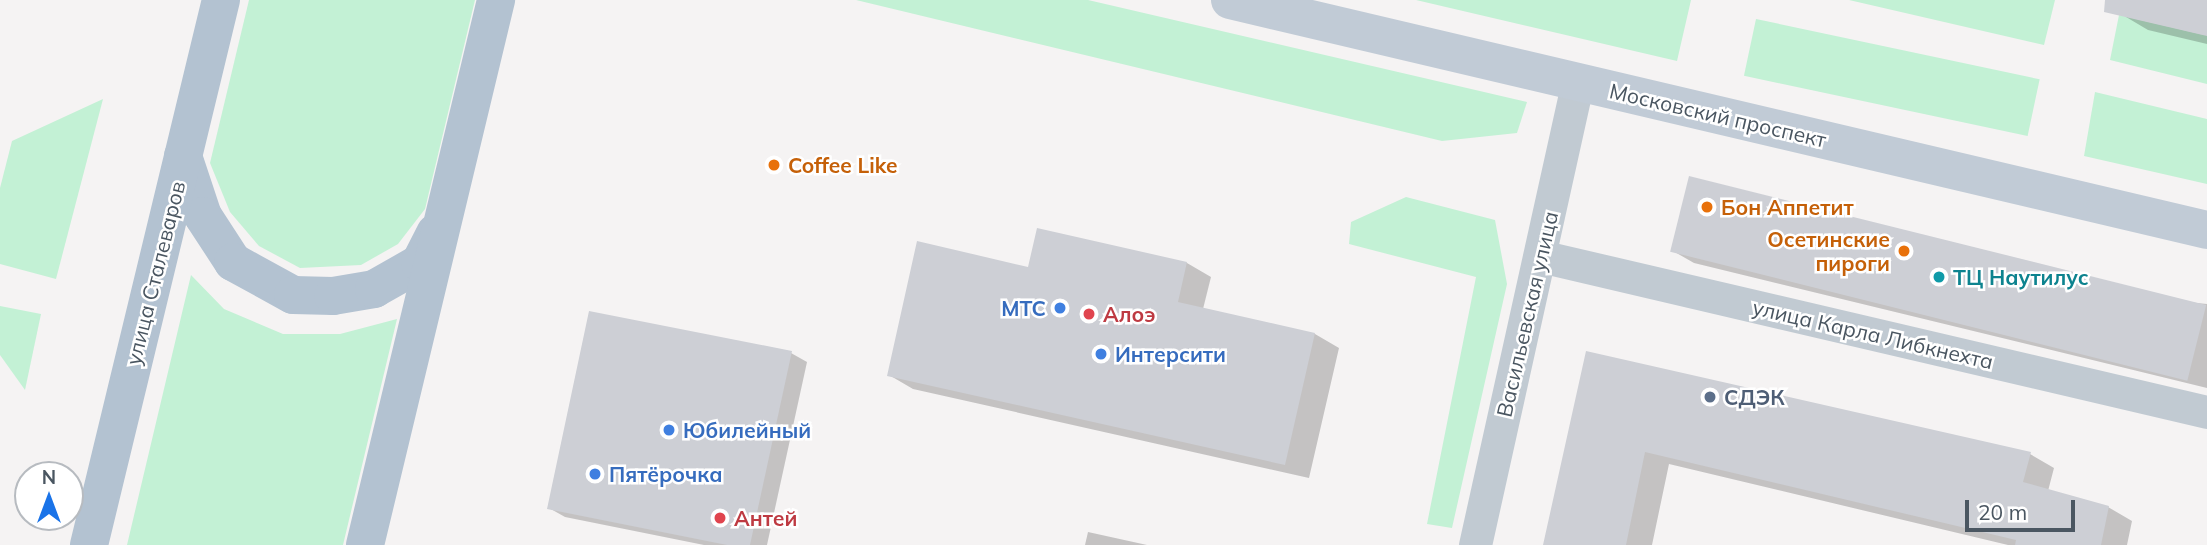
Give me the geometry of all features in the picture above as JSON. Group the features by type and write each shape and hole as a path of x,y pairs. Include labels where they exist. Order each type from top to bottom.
{"main road":[{"name":"улица Сталеваров","path":"89,545 221,0"},
{"path":"365,545 496,0"},
{"path":"183,156 203,216 233,262 293,295 333,296 374,289 420,263 445,215"}],"street":[{"name":"Московский проспект","path":"1230,0 2207,230"},
{"name":"Васильевская улица","path":"1475,545 1578,82"},
{"name":"улица Карла Либкнехта","path":"1540,256 2207,412"}],"green space":[{"path":"249,0 475,0 425,209 398,244 361,265 300,268 259,246 230,212 210,163"},
{"path":"856,0 1088,0 1527,102 1517,133 1442,141"},
{"path":"1416,0 1691,0 1677,61"},
{"path":"1849,0 2055,0 2044,45"},
{"path":"2119,15 2204,35 2207,25 2207,84 2110,60"},
{"path":"1756,19 2040,79 2028,136 1744,76"},
{"path":"2095,92 2207,119 2207,184 2084,156"},
{"path":"103,99 56,279 0,264 0,188 12,141"},
{"path":"1406,197 1495,220 1507,284 1452,528 1427,524 1476,277 1349,244 1351,222"},
{"path":"191,275 224,309 283,334 340,334 397,319 343,545 127,545"},
{"path":"0,306 41,314 25,390 0,355"}],"building":[{"path":"2105,0 2207,0 2207,36 2104,12"},
{"name":"ТЦ Наутилус","path":"1689,176 2206,305 2187,381 1670,252"},
{"name":"Интерсити","path":"1037,228 1187,262 1178,302 1315,333 1285,465 887,376 917,241 1028,267"},
{"name":"Юбилейный","path":"589,311 792,351 750,545 727,545 547,509"},
{"path":"1586,351 2031,452 2023,482 2109,506 2101,545 2015,545 2016,540 1645,452 1626,545 1543,545"}],"place":[{"name":"Coffee Like","path":"774,165"},
{"name":"Бон Аппетит","path":"1707,207"},
{"name":"Осетинские пироги","path":"1904,251"},
{"name":"ТЦ Наутилус","path":"1939,277"},
{"name":"МТС","path":"1060,308"},
{"name":"Алоэ","path":"1089,314"},
{"name":"Интерсити","path":"1101,354"},
{"name":"СДЭК","path":"1710,397"},
{"name":"Юбилейный","path":"669,430"},
{"name":"Пятёрочка","path":"595,474"},
{"name":"Антей","path":"720,518"}]}
